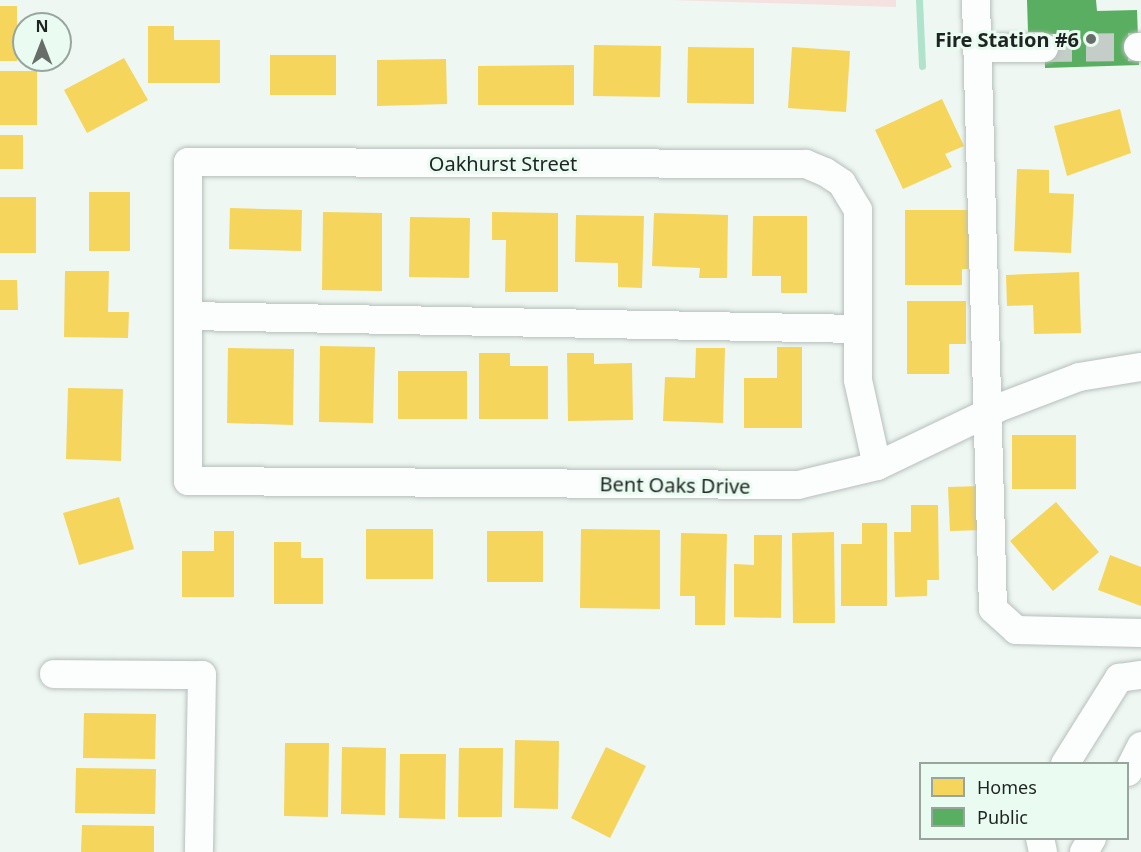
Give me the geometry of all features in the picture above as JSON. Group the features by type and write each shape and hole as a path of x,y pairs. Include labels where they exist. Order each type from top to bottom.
{"street":[{"path":"976,0 993,609 1016,630 1141,633"},
{"path":"977,48 1044,48"},
{"name":"Oakhurst Street","path":"188,481 188,162 806,164 842,183 858,210 857,329 861,407 878,466"},
{"path":"188,315 857,329"},
{"name":"Bent Oaks Drive","path":"188,481 771,486 878,466 989,412 1079,377 1141,367"},
{"path":"54,674 202,675 199,852"},
{"path":"1066,762 1119,678 1141,675"},
{"path":"1129,770 1141,746"}],"shaded area":[{"path":"670,0 896,0 896,7"}],"building: Homes":[{"path":"0,6 17,6 17,12 12,12 12,61 0,61"},
{"path":"148,26 174,26 174,40 220,40 220,83 148,83"},
{"path":"594,45 661,46 660,97 593,96"},
{"path":"688,47 754,48 754,104 687,103"},
{"path":"792,47 850,51 846,112 788,108"},
{"path":"270,55 336,55 336,95 270,95"},
{"path":"124,58 148,100 87,133 64,90"},
{"path":"446,59 447,104 377,106 377,60"},
{"path":"574,65 574,105 478,105 478,66"},
{"path":"0,71 37,72 37,125 0,125"},
{"path":"942,99 964,146 945,154 952,167 903,189 875,130"},
{"path":"1120,109 1131,153 1067,176 1054,126"},
{"path":"0,135 23,135 23,169 0,169"},
{"path":"1017,169 1049,170 1049,193 1074,194 1071,253 1014,251"},
{"path":"89,192 130,192 130,251 89,251"},
{"path":"0,197 36,197 36,253 0,253"},
{"path":"230,208 302,210 301,251 229,249"},
{"path":"905,210 972,210 972,269 962,269 962,285 905,285"},
{"path":"323,212 382,213 382,291 322,290"},
{"path":"492,212 558,213 558,292 505,292 506,240 492,240"},
{"path":"654,213 728,215 727,278 699,278 700,268 652,266"},
{"path":"576,215 644,216 642,288 618,287 618,263 575,262"},
{"path":"753,216 807,216 807,293 781,293 781,276 752,276"},
{"path":"410,217 470,218 469,278 409,277"},
{"path":"65,271 109,271 108,312 129,312 128,338 64,337"},
{"path":"1079,272 1081,333 1034,334 1033,305 1007,306 1006,275"},
{"path":"0,280 17,280 18,310 0,310"},
{"path":"907,301 966,301 966,344 949,344 949,374 907,374"},
{"path":"320,346 375,347 373,423 319,422"},
{"path":"777,347 802,347 802,428 744,428 744,378 777,378"},
{"path":"228,348 294,349 293,425 227,423"},
{"path":"696,348 725,348 723,423 663,421 665,377 695,378"},
{"path":"479,353 510,353 510,366 548,366 548,419 479,419"},
{"path":"567,353 594,353 594,364 632,363 633,420 568,421"},
{"path":"398,371 467,371 467,419 398,419"},
{"path":"68,388 123,389 121,461 66,459"},
{"path":"1012,435 1076,435 1076,489 1012,489"},
{"path":"982,486 984,530 950,531 948,487"},
{"path":"119,497 134,549 79,565 63,513"},
{"path":"1056,502 1099,552 1053,591 1010,541"},
{"path":"911,505 938,505 939,580 927,580 927,596 895,597 894,532 911,532"},
{"path":"862,523 887,523 887,606 841,606 841,544 862,544"},
{"path":"366,529 433,529 433,579 366,579"},
{"path":"581,529 660,530 660,609 580,608"},
{"path":"214,531 234,531 234,597 182,597 182,551 214,551"},
{"path":"487,531 543,531 543,582 487,582"},
{"path":"834,532 835,623 793,623 792,533"},
{"path":"681,533 727,534 725,625 695,625 695,596 680,596"},
{"path":"754,535 782,535 781,618 734,617 734,564 754,565"},
{"path":"274,542 301,542 301,558 323,558 323,604 274,604"},
{"path":"1110,555 1141,567 1141,606 1098,590"},
{"path":"84,713 156,714 155,759 83,758"},
{"path":"515,740 559,741 558,809 514,808"},
{"path":"285,743 329,743 328,817 284,816"},
{"path":"342,747 386,748 385,815 341,814"},
{"path":"606,747 646,766 610,838 571,818"},
{"path":"459,748 503,748 502,817 458,817"},
{"path":"400,754 446,754 445,819 399,818"},
{"path":"76,768 156,769 155,814 75,813"},
{"path":"82,825 154,826 154,852 81,852"}],"building: Public":[{"name":"Fire Station #6","path":"1027,0 1096,0 1097,11 1137,10 1139,65 1045,68 1044,32 1028,32"}],"waterway":[{"path":"919,0 922,66"}],"tunnel":[{"path":"1044,48 1138,47"}],"place":[{"name":"Fire Station #6","path":"1091,39"}]}
